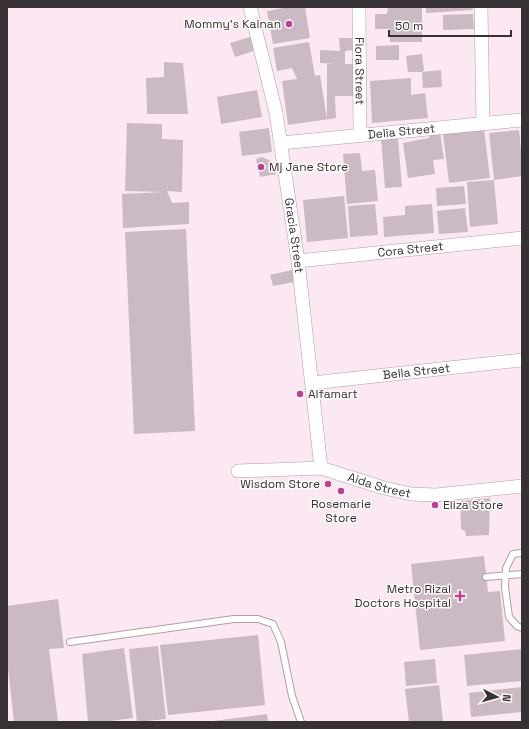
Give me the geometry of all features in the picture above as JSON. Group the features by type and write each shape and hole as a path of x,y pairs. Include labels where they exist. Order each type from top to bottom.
{"street":[{"name":"Gracia Street","path":"250,7 273,100 281,143 298,261 321,468"},
{"name":"Flora Street","path":"359,7 360,134"},
{"path":"481,7 482,123"},
{"name":"Delia Street","path":"281,143 360,134 522,120"},
{"name":"Cora Street","path":"298,261 522,238"},
{"name":"Bella Street","path":"312,383 522,360"},
{"name":"Aida Street","path":"238,471 321,468 384,488 411,494 436,495 522,486"}],"lane":[{"path":"522,553 513,554 506,568 505,587 509,617 517,626 522,628"},
{"path":"486,577 522,574"},
{"path":"70,642 234,619 258,619 273,624 281,642 292,696 301,722"}],"building":[{"name":"Mommy's Kainan","path":"289,7 305,7 310,38 273,44 267,11"},
{"path":"388,7 422,7 422,42 390,42 390,29 375,29 375,14 387,14"},
{"path":"426,7 472,7 473,10 426,13"},
{"path":"473,14 474,29 443,30 443,15"},
{"path":"250,37 254,51 235,57 230,43"},
{"path":"339,38 353,38 353,50 345,51 345,64 357,64 357,96 335,96 336,118 288,125 282,81 297,79 292,68 277,71 273,48 309,42 315,76 320,75 327,119 327,64 335,64 320,63 320,50 340,51"},
{"path":"399,45 399,60 376,60 376,46"},
{"path":"422,54 424,70 422,72 408,72 406,56"},
{"path":"164,62 183,63 188,114 147,114 146,78 164,77"},
{"path":"441,70 442,87 423,88 422,72"},
{"path":"411,78 411,95 425,93 428,118 372,123 370,81"},
{"path":"257,90 262,117 221,124 217,97"},
{"path":"127,123 162,124 162,139 183,140 182,192 167,191 172,203 189,202 189,224 123,228 122,194 163,192 125,191"},
{"path":"269,128 272,152 242,156 239,132"},
{"path":"484,129 490,178 449,183 443,134"},
{"path":"519,130 522,176 494,180 489,133"},
{"path":"440,133 444,159 433,160 435,174 408,178 403,143 429,138 429,135"},
{"path":"398,138 402,187 385,188 381,139"},
{"path":"360,153 362,171 375,170 378,201 347,204 343,154"},
{"path":"262,157 273,162 276,174 260,177 256,159"},
{"path":"494,180 498,224 470,227 467,182"},
{"path":"464,186 466,204 437,206 436,188"},
{"path":"344,196 348,238 307,242 303,200"},
{"path":"375,204 378,235 350,237 348,206"},
{"path":"432,204 434,233 384,237 383,217 405,215 405,206"},
{"path":"465,208 468,232 439,234 437,211"},
{"path":"186,229 195,431 134,434 125,232"},
{"path":"292,270 294,282 273,286 270,275"},
{"path":"490,498 489,535 466,536 465,531 461,529 460,501"},
{"path":"484,556 488,592 500,591 505,641 420,650 411,564"},
{"path":"58,599 64,648 49,649 58,722 14,722 7,660 7,606"},
{"path":"258,635 265,705 168,715 160,645"},
{"path":"158,646 166,719 137,722 129,649"},
{"path":"124,648 133,718 103,722 88,722 82,654"},
{"path":"522,649 522,681 467,686 464,655"},
{"path":"435,659 437,683 406,686 404,662"},
{"path":"439,685 443,722 409,722 405,689"},
{"path":"522,687 522,712 471,717 469,693"},
{"path":"267,714 268,722 213,722 213,721"}],"place":[{"name":"Mommy's Kainan","path":"289,24"},
{"name":"Mj Jane Store","path":"261,167"},
{"name":"Alfamart","path":"300,394"},
{"name":"Wisdom Store","path":"328,484"},
{"name":"Rosemarie Store","path":"341,491"},
{"name":"Eliza Store","path":"435,505"},
{"name":"Metro Rizal Doctors Hospital","path":"460,596"}]}
